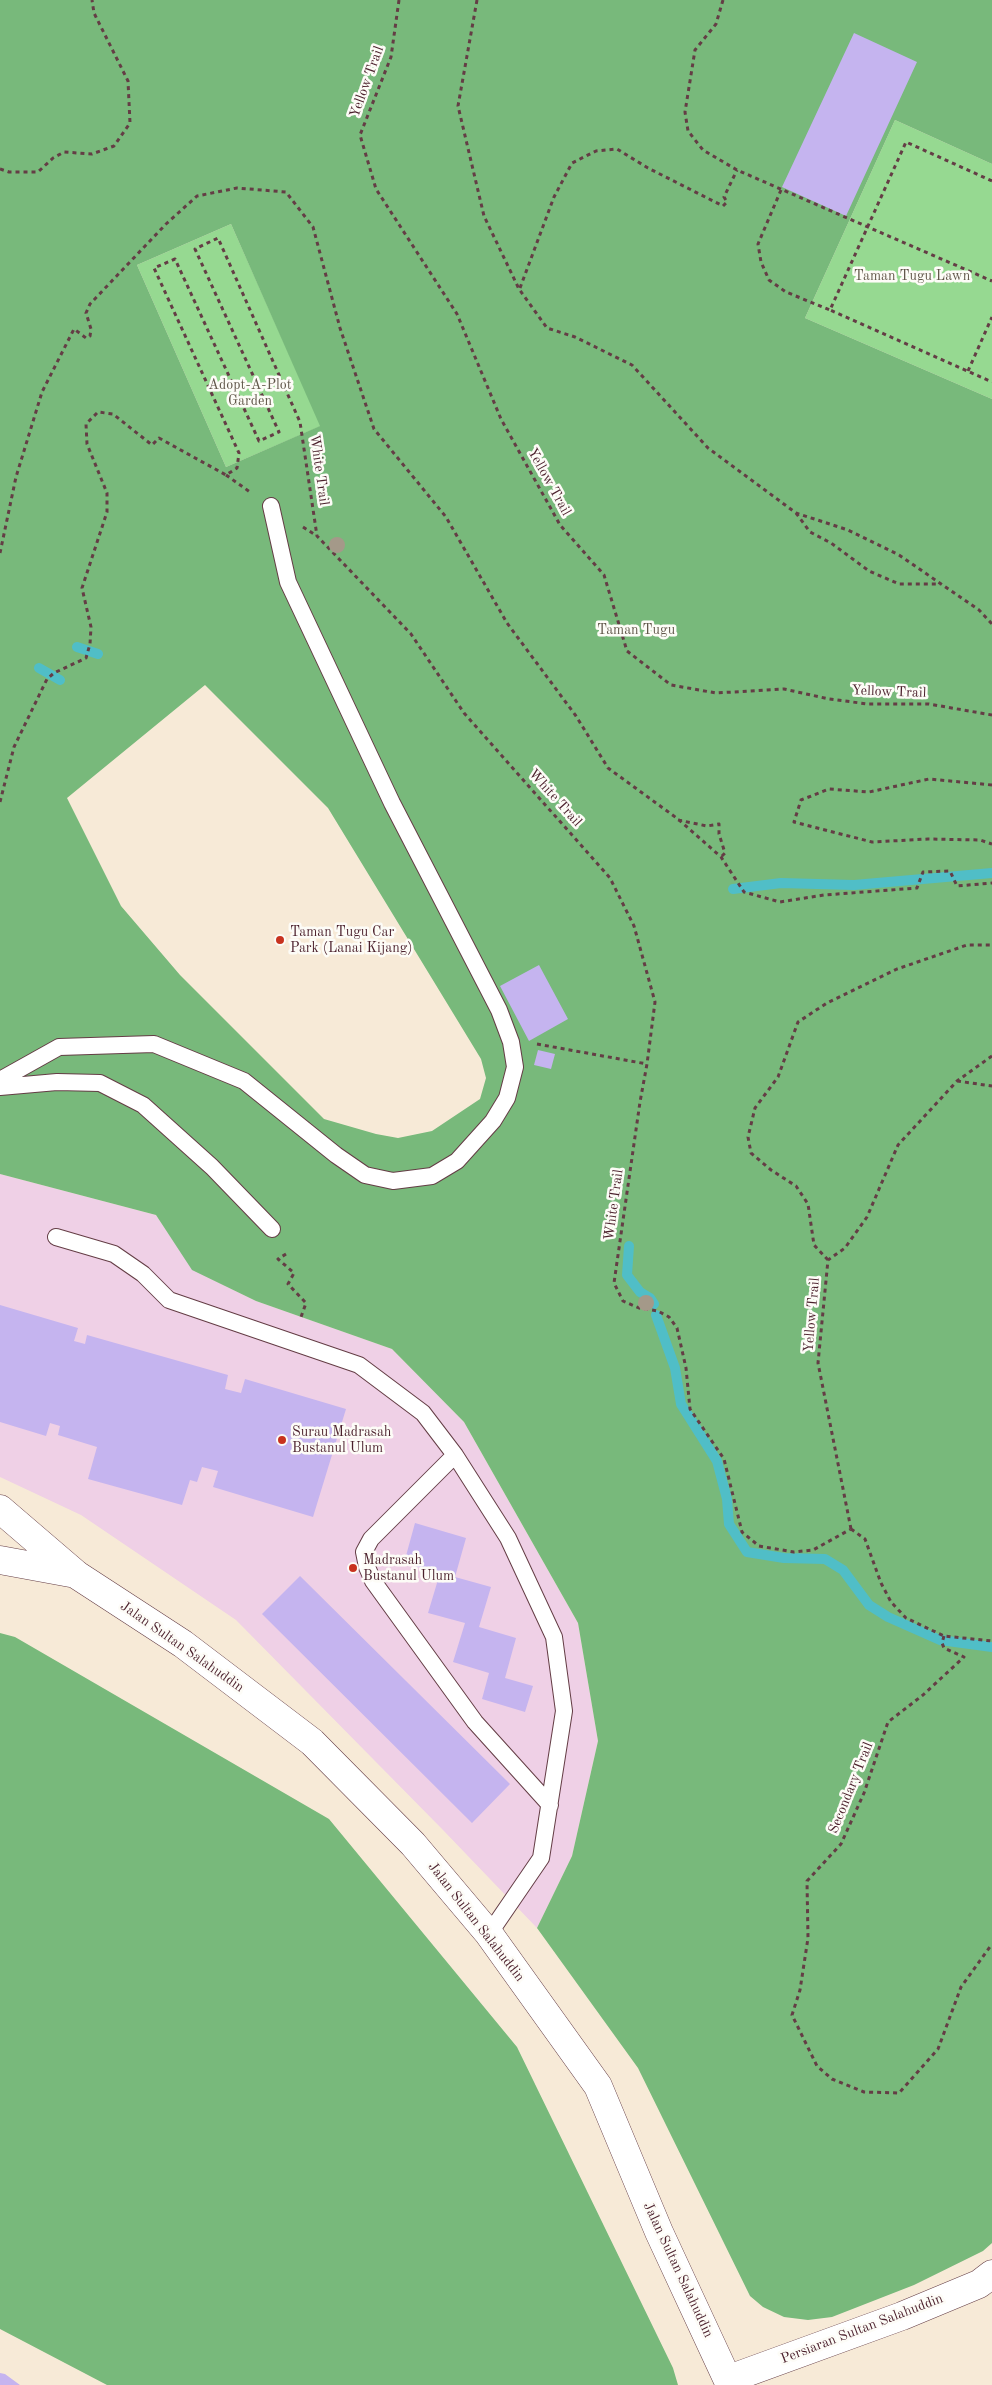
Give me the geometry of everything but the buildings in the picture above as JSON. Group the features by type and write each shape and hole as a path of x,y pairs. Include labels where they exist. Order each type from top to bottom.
{"street":[{"name":"Jalan Sultan Salahuddin","path":"0,1509 77,1575 183,1644 312,1742 413,1844 489,1934 598,2086 659,2232 729,2382"},
{"name":"Jalan Sultan Salahuddin","path":"0,1560 77,1575"},
{"name":"Persiaran Sultan Salahuddin","path":"729,2382 902,2316 979,2284 992,2274"}],"lane":[{"path":"0,1080 59,1047 154,1044 244,1081 336,1155 365,1175 394,1181 432,1176 457,1161 493,1121 507,1098 515,1067 511,1042 499,1010 392,803 288,582 271,506"},
{"path":"0,1087 57,1082 100,1083 143,1105 212,1167 272,1229"},
{"path":"56,1237 114,1254 143,1274 168,1300 359,1365 422,1413 455,1455 508,1538 554,1637 564,1710 541,1858 489,1934"},
{"path":"455,1455 371,1539 364,1552 367,1567 373,1580 475,1722 550,1805"}],"path":[{"path":"0,169 9,172 38,172 53,158 64,152 92,154 114,146 130,123 128,81 94,13 92,0"},
{"name":"Yellow Trail","path":"398,0 391,57 360,135 376,189 457,314 501,419 560,525 604,575 627,651 671,685 716,693 784,689 858,703 929,704 992,715"},
{"path":"478,0 458,106 484,216 519,289 547,328 575,337 632,365 708,448 796,513 810,532 831,543 869,571 899,584 941,584"},
{"path":"723,0 716,24 695,50 685,112 688,131 703,150 737,170 781,190 992,281"},
{"path":"830,310 906,142 992,181"},
{"path":"519,289 554,197 572,163 596,151 617,149 648,168 723,206 726,202 724,197 737,170"},
{"path":"0,553 16,477 42,392 74,329 86,338 90,336 91,330 86,313 90,304 166,224 197,196 237,188 286,192 313,227 337,320 374,429 446,517 507,623 576,716 608,768 678,819 721,857 744,892 780,902 824,895 917,888 923,872 950,871 958,886 992,883"},
{"path":"781,190 758,244 760,262 769,280 786,292 992,382"},
{"name":"White Trail","path":"0,802 14,747 47,679 54,673 86,658 90,644 91,627 82,588 107,512 107,492 87,444 86,424 98,412 113,414 152,445 159,438 226,475 237,468 239,454 154,268 175,259 259,441 279,432 195,249 218,238 300,422 317,536 411,634 464,714 610,878 634,926 654,1002 648,1064 640,1102 614,1283 623,1301 639,1308 658,1311 669,1317 677,1328 686,1368 690,1409 724,1459 742,1532 759,1546 794,1552 814,1550 851,1529"},
{"path":"968,371 992,317"},
{"path":"796,513 848,530 899,555 979,610 992,624"},
{"path":"992,785 929,779 869,792 830,789 801,800 794,822 872,842 928,839 980,840 992,844"},
{"path":"678,819 707,826 720,824 719,834 725,853 721,857"},
{"path":"828,1260 814,1245 808,1204 796,1186 770,1170 750,1153 748,1137 755,1108 778,1077 798,1022 827,1003 897,969 967,946 992,945"},
{"path":"511,1042 549,1044 648,1064"},
{"name":"Yellow Trail","path":"851,1529 818,1363 828,1260 845,1248 867,1217 898,1145 957,1081 992,1056"},
{"path":"957,1081 992,1086"},
{"path":"272,1229 290,1251 278,1259 294,1273 288,1284 306,1303 292,1341"},
{"path":"851,1529 865,1539 881,1583 891,1602 906,1618 944,1636 992,1641"},
{"name":"Secondary Trail","path":"944,1636 942,1643 944,1648 964,1657 923,1695 888,1722 864,1793 841,1844 807,1881 808,1938 800,1990 792,2015 817,2066 832,2078 864,2092 899,2093 938,2049 961,1986 992,1944"}],"shaded area":[{"name":"Madrasah Bustanul Ulum","path":"0,1174 156,1215 193,1270 256,1301 392,1349 464,1422 578,1623 598,1741 572,1856 537,1928 236,1620 81,1515 0,1477"}],"green space":[{"name":"Taman Tugu","path":"0,0 992,0 992,164 895,120 805,318 992,399 992,2243 983,2251 914,2285 832,2317 808,2320 784,2317 763,2307 750,2296 638,2068 537,1928 572,1856 598,1741 578,1623 464,1422 392,1349 256,1301 192,1270 156,1215 0,1174","holes":["231,224 320,426 226,467 137,265","205,685 328,808 481,1059 486,1078 480,1099 432,1131 398,1138 376,1134 324,1119 180,975 121,906 67,798"]},
{"name":"Taman Tugu Lawn","path":"895,120 992,164 992,399 805,318"},
{"name":"Adopt-A-Plot Garden","path":"231,224 321,426 226,467 137,265"},
{"path":"0,1633 15,1637 329,1819 517,2047 673,2368 678,2385 107,2385 0,2329"}],"waterway":[{"path":"77,647 98,654"},
{"path":"39,668 60,680"},
{"path":"733,889 781,883 854,885 992,873"},
{"path":"629,1246 627,1275 640,1292 650,1298 654,1304"},
{"path":"656,1315 675,1368 681,1404 717,1461 727,1499 729,1524 747,1552 784,1558 825,1559 843,1570 869,1605 888,1617 940,1640 992,1647"}],"place":[{"name":"Taman Tugu Car Park (Lanai Kijang)","path":"280,940"},
{"name":"Surau Madrasah Bustanul Ulum","path":"282,1440"},
{"name":"Madrasah Bustanul Ulum","path":"353,1568"}]}
